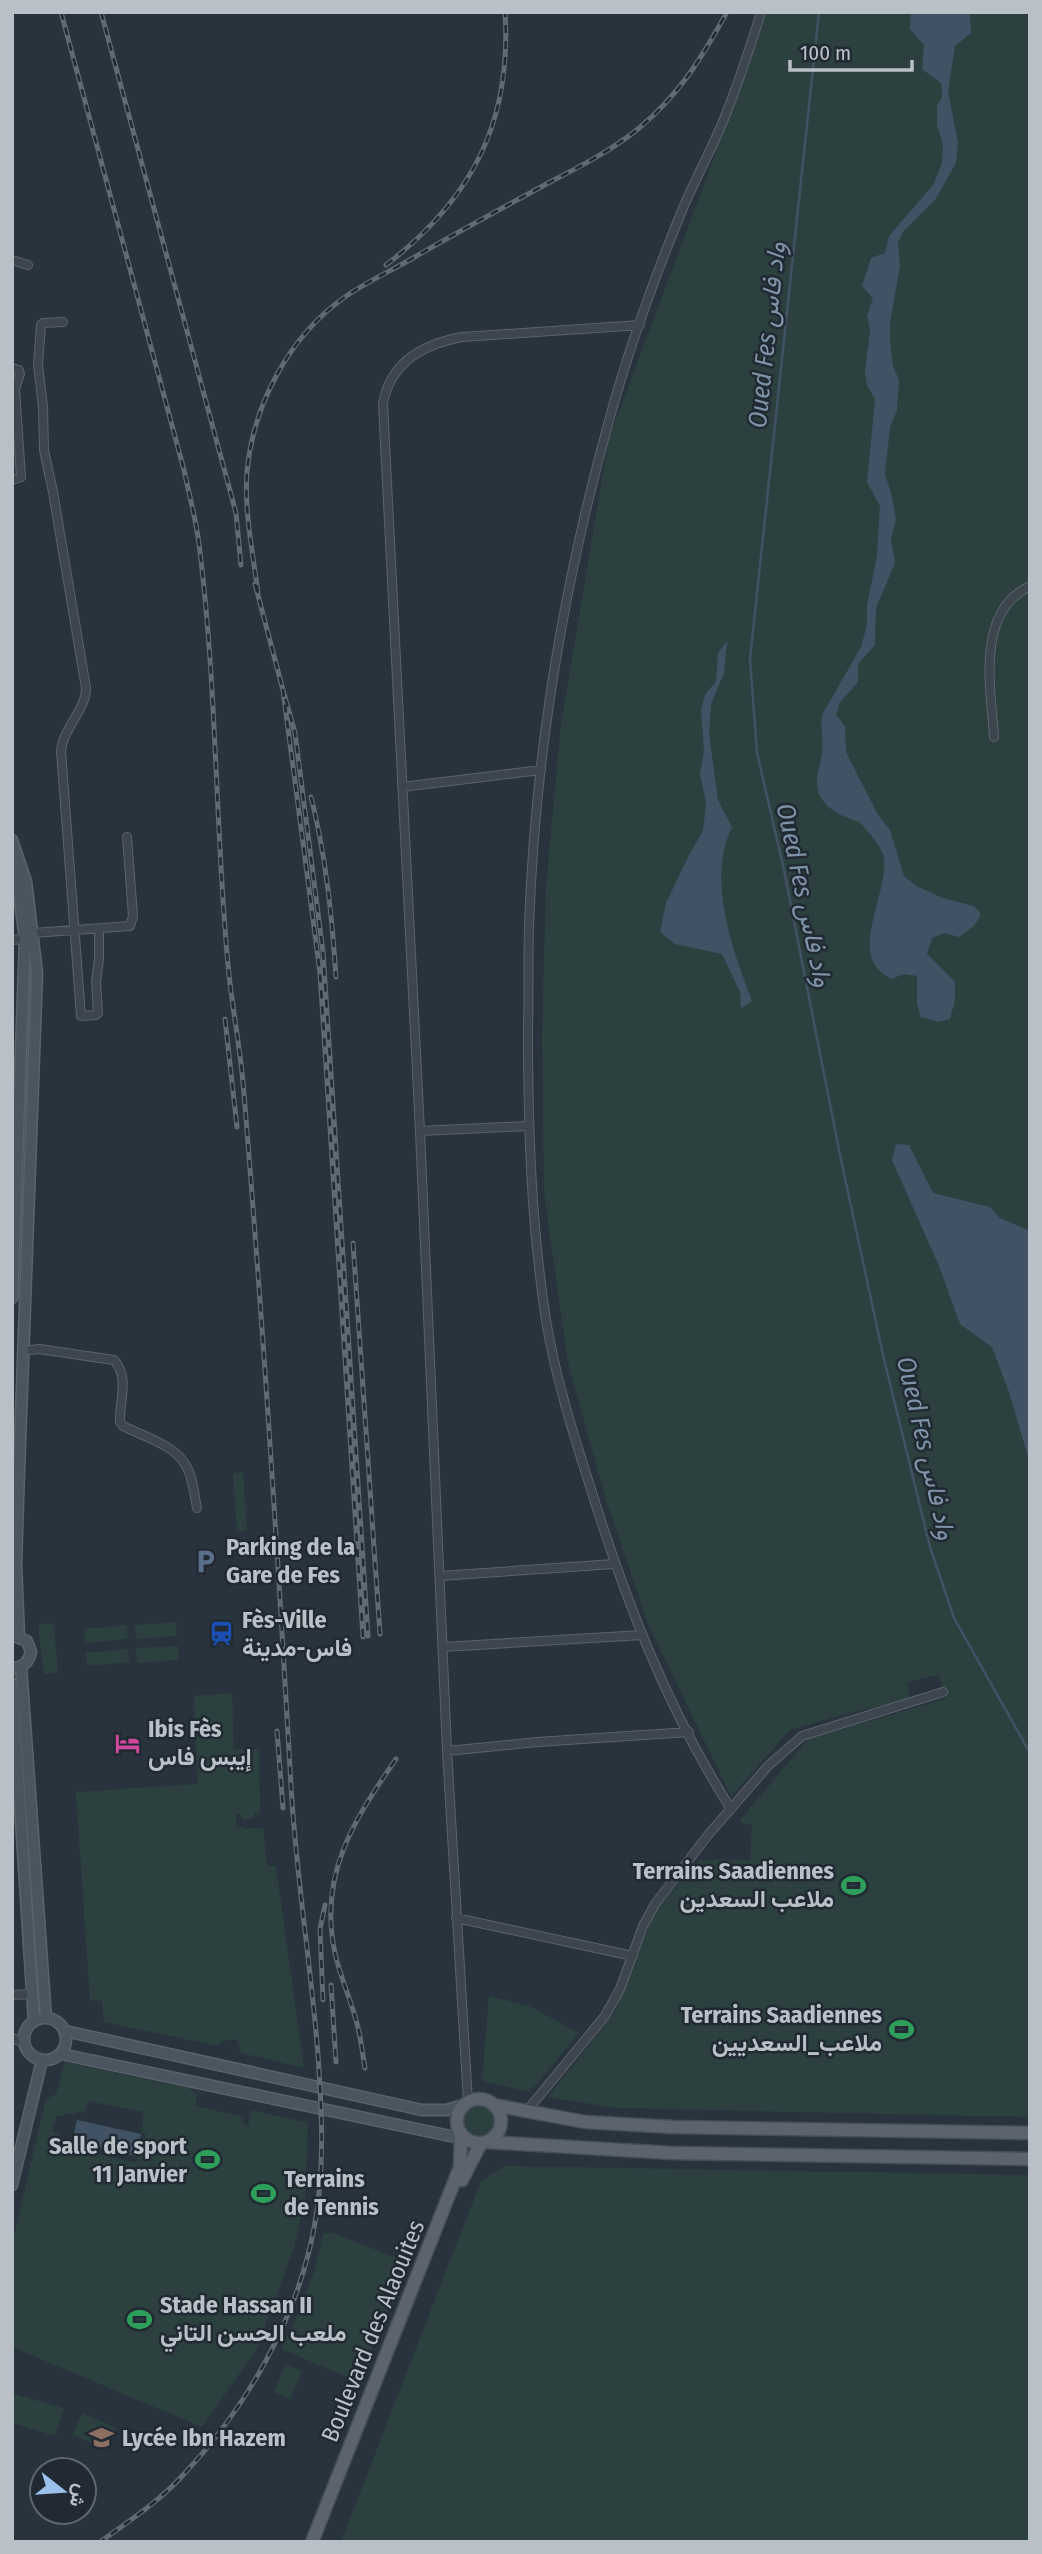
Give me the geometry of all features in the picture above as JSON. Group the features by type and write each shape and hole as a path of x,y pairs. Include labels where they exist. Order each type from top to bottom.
{"main road":[{"path":"472,2139 458,2118 467,2103 480,2099 494,2105 585,2122 673,2127 1030,2133"},
{"path":"472,2139 497,2134 501,2116 494,2105"},
{"path":"472,2139 672,2153 1030,2159"},
{"name":"Boulevard des Alaouites","path":"312,2542 472,2139"},
{"name":"Boulevard des Alaouites","path":"321,2542 466,2169 472,2139"}],"street":[{"path":"732,1809 708,1773 642,1635 614,1564 566,1411 547,1324 533,1221 528,1126 529,925 541,770 564,604 611,411 682,211 724,117 761,12"},
{"path":"13,261 28,265"},
{"path":"63,322 41,325 38,365 44,450 54,492 86,693 63,740 61,751 79,1014 83,1017 98,1013 96,982 99,929"},
{"path":"65,2031 422,2110 447,2110 467,2103 447,1751 420,1131 383,421 384,397 392,378 412,355 443,341 462,337 640,325"},
{"path":"12,368 20,373 14,388 17,457 21,478 12,480"},
{"path":"994,737 990,657 993,635 1006,603 1030,586"},
{"path":"402,787 541,770"},
{"path":"12,940 74,930 125,928 131,923 127,837"},
{"path":"12,841 26,881 29,936 18,994 12,1298"},
{"path":"12,865 37,973 16,1564 16,1637 27,1642 31,1652 27,1663 17,1668 46,2018"},
{"path":"420,1131 528,1126"},
{"path":"23,1351 39,1349 114,1360 122,1372 123,1380 120,1422 177,1453 186,1465 197,1507"},
{"path":"440,1576 614,1564"},
{"path":"443,1647 642,1635"},
{"path":"12,1684 14,1754 34,2021"},
{"path":"526,2112 605,2016 620,1989 643,1926 655,1904 708,1835 768,1766 802,1736 943,1692"},
{"path":"447,1751 689,1732"},
{"path":"456,1918 633,1956"},
{"path":"12,1995 32,1994"},
{"path":"46,2018 58,2022 65,2031 66,2043 61,2053 53,2059 43,2060 32,2056 25,2043 26,2030 34,2021 46,2018"},
{"path":"12,2038 25,2043"},
{"path":"61,2053 472,2139"},
{"path":"12,2185 43,2060"}],"green space":[{"path":"763,12 1030,12 1030,2117 616,2108 548,2097 614,2014 656,1909 700,1860 750,1860 752,1824 741,1823 741,1819 808,1739 945,1699 939,1675 907,1682 910,1699 790,1730 731,1796 648,1624 605,1497 568,1363 544,1193 542,1035 546,886 561,724 609,438 714,158"},
{"path":"243,1472 247,1530 237,1531 233,1473"},
{"path":"176,1622 177,1636 136,1639 135,1625"},
{"path":"51,1623 54,1626 58,1671 44,1674 38,1628 40,1624"},
{"path":"127,1625 128,1639 85,1643 84,1629"},
{"path":"178,1646 179,1660 137,1663 136,1648"},
{"path":"128,1649 130,1662 87,1666 86,1653"},
{"path":"232,1693 234,1750 259,1749 260,1813 254,1813 254,1818 242,1819 241,1814 236,1814 236,1827 263,1828 267,1866 276,1866 304,2068 241,2053 237,2039 222,2041 218,2046 104,2022 102,2001 90,2000 76,1792 198,1784 194,1696"},
{"path":"489,1996 529,2006 579,2033 530,2092 482,2081"},
{"name":"Stade Hassan II ملعب الحسن التاني","path":"65,2062 189,2088 197,2095 195,2106 244,2117 243,2124 248,2125 252,2110 308,2123 305,2197 294,2248 256,2350 202,2427 12,2347 12,2244 46,2099 56,2094","holes":["88,2101 144,2112 141,2132 146,2134 136,2163 58,2144 61,2134 52,2131 57,2115 76,2115 78,2111 84,2113"]},
{"path":"481,2105 492,2110 497,2121 492,2132 481,2137 470,2132 465,2121 470,2110"},
{"path":"505,2166 1030,2175 1030,2542 341,2542 481,2181"},
{"path":"333,2233 407,2262 359,2382 281,2349 306,2293 323,2234"},
{"path":"285,2364 302,2371 290,2399 274,2392"},
{"path":"13,2394 64,2408 55,2436 12,2423"},
{"path":"82,2413 116,2428 106,2450 73,2435"}],"water":[{"path":"911,12 970,12 971,33 955,46 948,91 958,143 956,163 935,200 903,232 898,243 900,266 890,323 890,342 893,366 899,380 897,410 890,427 885,474 896,519 891,540 895,563 876,608 875,645 858,664 858,682 840,702 836,715 845,726 846,752 878,815 890,830 904,876 916,886 943,898 974,906 981,914 974,926 959,937 944,933 932,938 927,954 955,982 955,1000 950,1019 938,1022 921,1017 917,1004 917,976 904,974 891,979 879,970 872,958 871,931 882,886 883,853 860,822 839,814 827,805 819,793 817,781 822,748 822,715 861,647 877,556 880,506 867,482 875,399 867,385 865,371 870,330 867,316 873,298 862,286 871,258 885,253 889,236 933,185 942,163 943,145 937,125 937,106 942,97 941,83 922,69 924,45 910,29"},
{"path":"727,641 724,673 711,704 709,734 718,800 732,827 721,870 722,892 730,937 752,1001 741,1008 740,992 722,954 675,944 660,932 666,903 703,831 706,803 700,774 704,751 701,710 705,695 716,681 718,653"},
{"path":"896,1144 909,1145 933,1193 990,1207 1000,1218 1030,1231 1030,1463 1009,1392 992,1347 960,1324 939,1266 892,1160"},
{"path":"77,2120 141,2134 136,2156 72,2142"}],"waterway":[{"name":"Oued Fes واد فاس","path":"819,12 750,659 757,753 784,870 840,1155 883,1355 930,1547 954,1618 1030,1753"}],"railway":[{"path":"61,12 184,470 199,544 213,702 228,965 243,1078 258,1267 293,1820 315,2021 321,2120 320,2185 314,2228 295,2295 266,2360 228,2420 175,2484 100,2542"},
{"path":"101,12 236,513 241,565"},
{"path":"386,265 442,213 463,185 480,155 493,123 501,89 505,12"},
{"path":"258,593 247,502 247,472 251,447 257,422 277,374 307,331 325,313 361,286 628,137 653,116 678,89 727,12"},
{"path":"255,584 283,690"},
{"path":"363,1637 320,973 283,690 295,733 323,952 368,1636"},
{"path":"311,797 328,887 336,977"},
{"path":"225,1019 237,1127"},
{"path":"353,1243 380,1634"},
{"path":"277,1731 283,1808"},
{"path":"365,2068 358,2026 335,1953 331,1898 343,1850 366,1804 396,1759"},
{"path":"323,2000 320,1929 325,1905"},
{"path":"331,1985 336,2062"}],"place":[{"name":"Parking de la Gare de Fes","path":"206,1561"},
{"name":"Fès-Ville فاس-مدينة","path":"222,1634"},
{"name":"Ibis Fès إيبس فاس","path":"128,1743"},
{"name":"Terrains Saadiennes ملاعب السعدين","path":"854,1885"},
{"name":"Terrains Saadiennes ملاعب_السعديين","path":"902,2029"},
{"name":"Salle de sport 11 Janvier","path":"207,2160"},
{"name":"Terrains de Tennis","path":"264,2193"},
{"name":"Stade Hassan II ملعب الحسن التاني","path":"140,2319"},
{"name":"Lycée Ibn Hazem","path":"102,2438"}]}
